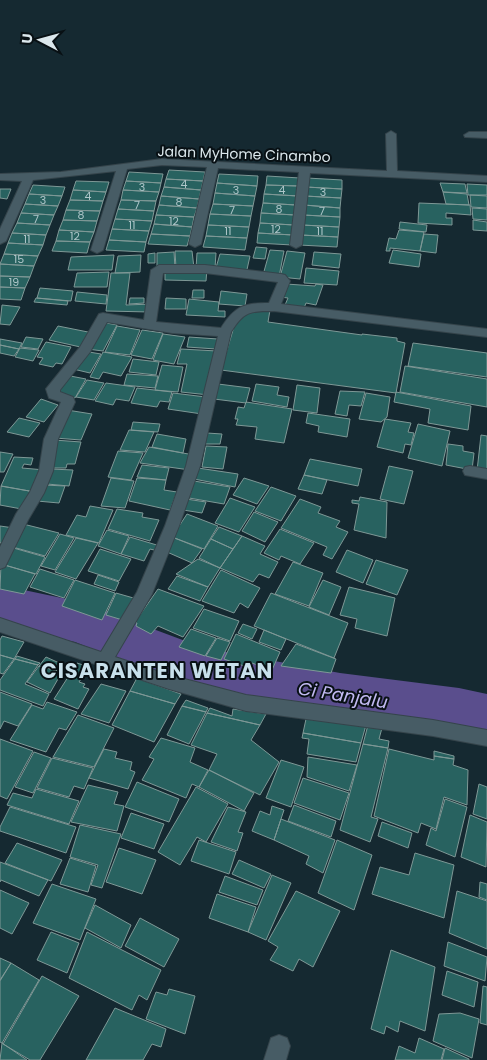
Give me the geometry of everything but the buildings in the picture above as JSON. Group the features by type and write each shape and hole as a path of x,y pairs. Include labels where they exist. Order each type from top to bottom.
{"street":[{"path":"391,134 392,174"},
{"path":"469,135 487,135"},
{"name":"Jalan MyHome Cinambo","path":"0,177 28,178 162,162 487,179"},
{"path":"195,244 213,165"},
{"path":"97,250 123,166"},
{"path":"296,245 305,170"},
{"path":"0,241 28,178"},
{"path":"149,326 154,310 154,288 157,270 159,269 205,269 281,278 284,281 274,308"},
{"path":"107,658 144,594 184,493 225,332 234,316 253,307 274,308 487,333"},
{"path":"0,563 21,518 37,493 46,471 51,439 68,402 68,400 54,395 53,390 84,349 103,317 172,329 225,332"},
{"path":"470,471 487,474"},
{"path":"0,625 107,658 169,682 246,703 433,728 487,738"}],"waterway":[{"name":"Ci Panjalu","path":"0,605 81,623 201,670 340,696 459,711 487,718"}],"district":[{"name":"CISARANTEN WETAN","path":"157,670"}]}
